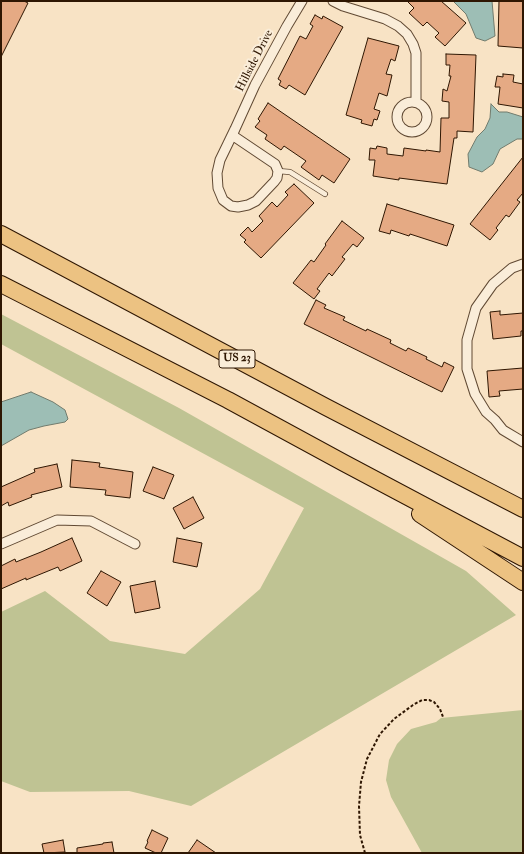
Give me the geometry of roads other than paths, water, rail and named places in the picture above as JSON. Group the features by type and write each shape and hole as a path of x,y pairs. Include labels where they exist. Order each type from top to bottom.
{"highway":[{"name":"US 23","path":"1,234 326,407 523,509"},
{"path":"1,284 228,400 523,558"},
{"path":"344,463 523,582"},
{"path":"473,483 523,502"}],"street":[{"name":"Hillside Drive","path":"278,171 278,178 256,201 248,205 238,207 231,206 223,200 218,188 216,173 220,160 255,85 302,1"},
{"path":"333,1 343,6 385,19 398,26 407,34 416,53 416,102"},
{"path":"232,134 276,164 278,171"},
{"path":"523,264 512,268 493,284 476,308 467,340 467,369 475,394 486,412 495,420 502,430 523,442"},
{"path":"1,544 57,520 91,521 135,544"}],"lane":[{"path":"278,171 290,172 325,194"}],"water":[{"path":"453,1 492,1 495,36 485,41 476,38 466,14"},
{"path":"491,104 499,112 507,112 523,117 523,139 517,139 500,149 493,164 482,172 469,167 468,154 477,137 485,129 490,118"},
{"path":"31,392 53,402 65,410 68,419 65,422 29,430 1,446 1,402"}]}
